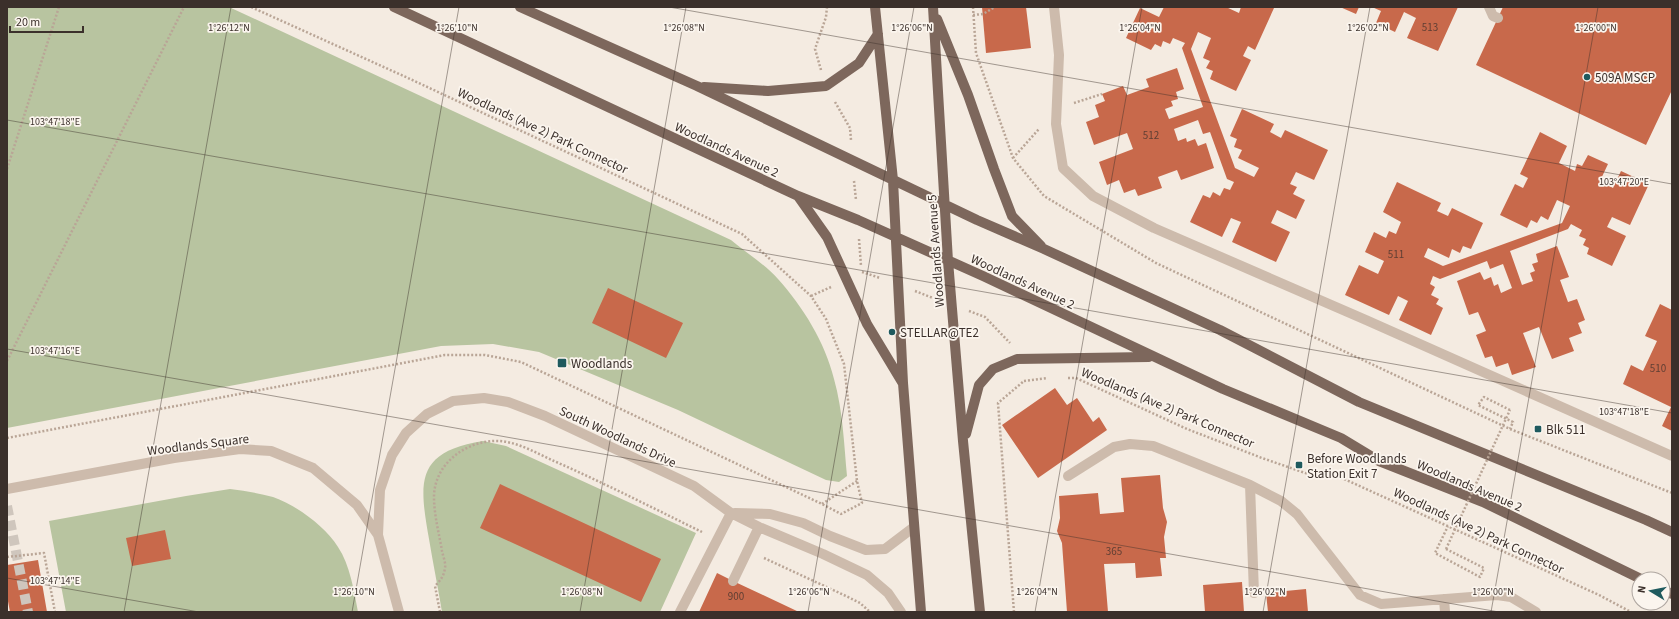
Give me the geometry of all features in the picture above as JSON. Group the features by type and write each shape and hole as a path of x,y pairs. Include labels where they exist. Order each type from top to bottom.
{"main road":[{"name":"Woodlands Avenue 2","path":"394,7 798,196 948,261 1223,389 1341,438 1379,461 1483,502 1631,574"},
{"path":"520,7 697,86 945,205 1220,330 1359,402 1672,532"},
{"path":"876,7 894,180 900,285 903,383 921,612"},
{"path":"933,9 968,95 1012,216 1044,249"},
{"name":"Woodlands Avenue 5","path":"933,9 948,261 980,612"},
{"path":"697,86 768,91 826,86 859,63 878,34"},
{"path":"798,196 827,237 867,324 903,383"},
{"path":"964,442 979,385 993,369 1017,359 1151,356"}],"street":[{"path":"1054,7 1059,55 1056,124 1063,168 1093,196 1154,228 1373,323 1672,456"},
{"path":"1489,7 1493,16 1498,18"},
{"name":"South Woodlands Drive","path":"378,535 380,490 392,455 406,433 427,414 454,402 484,398 508,402 545,416 694,486 731,513 759,527 824,554 867,575 888,593 901,612"},
{"path":"1068,476 1114,446 1130,444 1153,446 1250,484 1281,501 1297,514 1360,595 1381,604 1497,595 1511,597 1536,612"},
{"name":"Woodlands Square","path":"7,489 174,458 240,449 271,451 313,468 357,505 378,535 400,612"},
{"path":"1250,484 1254,593"},
{"path":"680,612 731,513 770,514 803,523 830,536 866,550 885,549 914,527"},
{"path":"733,581 759,527"},
{"path":"1444,599 1445,612"}],"path":[{"path":"7,169 60,7"},
{"path":"7,361 184,7"},
{"name":"Woodlands (Ave 2) Park Connector","path":"251,7 408,78 742,234 811,296 826,319 844,364 857,481 822,504"},
{"path":"815,49 827,7"},
{"path":"973,15 983,14 995,7"},
{"path":"1013,158 1057,110 1102,94"},
{"path":"861,272 985,317"},
{"path":"1014,612 998,403 1024,381 1051,377"},
{"name":"Woodlands (Ave 2) Park Connector","path":"1064,378 1076,378 1187,429 1290,468 1310,475 1342,478 1599,595 1631,612"},
{"path":"1448,526 1435,553 1480,577 1484,568 1446,549 1510,410 1484,397 1478,405 1513,422 1510,429 1672,493"},
{"path":"440,612 435,586 442,578 446,567 434,506 434,487 442,468 452,458 464,449 480,444 495,441 519,446 596,480 717,539"},
{"path":"747,551 846,596 860,603 870,612"},
{"path":"7,557 44,552 55,612"}],"green space":[{"path":"7,7 229,7 731,240 761,263 778,279 796,301 819,338 830,365 837,391 843,428 847,476 839,482 826,480 678,410 539,352 493,344 441,346 7,428"},
{"path":"483,441 506,446 696,533 660,612 442,612 424,501 424,486 427,473 433,462 444,453 461,446"},
{"path":"230,489 273,497 291,505 326,531 338,547 346,562 358,612 66,612 49,521"}],"building":[{"path":"982,7 1026,7 1031,48 986,53"},
{"path":"1164,7 1226,7 1239,13 1241,7 1274,8 1255,50 1248,46 1243,56 1251,60 1236,91 1210,79 1213,71 1206,68 1210,61 1203,58 1211,38 1198,32 1191,49 1235,168 1254,177 1259,168 1238,158 1242,150 1234,147 1237,139 1230,136 1242,109 1274,124 1270,132 1281,138 1285,130 1328,150 1314,180 1296,172 1290,184 1297,187 1293,194 1305,200 1296,219 1277,210 1271,223 1290,232 1276,262 1232,242 1241,222 1231,218 1222,237 1190,222 1203,195 1210,198 1213,192 1220,196 1224,188 1230,190 1234,182 1227,179 1210,132 1203,134 1198,120 1174,129 1178,141 1186,138 1187,142 1195,139 1198,146 1206,143 1214,168 1181,180 1177,170 1158,177 1162,188 1138,196 1135,189 1124,193 1119,180 1107,185 1099,162 1133,149 1127,133 1094,145 1086,122 1099,117 1095,105 1105,101 1102,94 1123,86 1127,95 1149,87 1146,79 1177,68 1184,89 1176,92 1178,99 1171,101 1173,106 1165,109 1169,119 1203,107 1182,48 1185,43 1173,38 1170,44 1163,41 1161,47 1155,44 1151,50 1126,38 1140,8 1159,17"},
{"path":"1340,7 1359,7 1356,14"},
{"path":"1372,7 1458,7 1438,51 1407,38 1416,18 1404,12 1395,32 1376,23 1381,11"},
{"name":"509A MSCP","path":"1503,7 1672,7 1672,90 1646,145 1476,65"},
{"path":"1540,132 1567,146 1559,163 1575,171 1577,164 1582,166 1588,155 1608,164 1600,181 1613,188 1621,171 1649,184 1630,225 1612,217 1607,227 1626,236 1612,266 1587,254 1589,248 1583,245 1586,239 1579,236 1582,230 1571,224 1568,229 1510,251 1522,285 1533,281 1530,273 1535,271 1532,264 1538,262 1536,254 1557,246 1569,277 1560,280 1568,302 1577,299 1585,320 1578,323 1582,333 1569,338 1574,351 1552,359 1539,327 1523,333 1536,367 1512,375 1508,363 1496,367 1492,356 1485,358 1476,335 1486,331 1478,312 1469,315 1457,281 1480,272 1484,280 1491,277 1494,286 1498,284 1501,293 1512,288 1503,264 1490,269 1487,261 1440,279 1433,276 1430,284 1435,287 1431,295 1439,299 1436,304 1443,308 1431,335 1399,320 1408,301 1398,296 1389,315 1345,295 1359,265 1378,274 1384,261 1365,252 1374,232 1386,238 1389,231 1396,234 1401,222 1383,212 1397,182 1441,203 1437,211 1448,216 1452,208 1483,223 1471,249 1463,246 1460,253 1452,249 1449,258 1428,248 1424,257 1443,266 1562,223 1570,206 1557,200 1548,220 1541,216 1537,223 1531,220 1527,228 1500,215 1515,184 1523,188 1528,178 1520,174"},
{"path":"608,288 683,323 666,358 592,323"},
{"path":"1660,304 1672,310 1672,431 1662,426 1671,407 1623,384 1631,365 1643,371 1657,341 1645,336"},
{"path":"1055,388 1067,405 1077,398 1093,422 1099,417 1107,430 1038,478 1002,425"},
{"path":"1160,475 1163,508 1167,522 1164,537 1166,558 1160,558 1162,576 1136,578 1135,563 1104,564 1108,612 1067,612 1062,543 1057,531 1060,518 1059,496 1098,493 1100,514 1124,512 1121,478"},
{"path":"500,484 661,559 641,602 480,528"},
{"path":"165,530 171,559 132,566 126,538"},
{"path":"38,560 47,612 10,612 7,596 7,565"},
{"path":"717,573 733,581 799,612 699,612"},
{"path":"1242,582 1244,612 1205,612 1203,585"},
{"path":"1306,589 1308,612 1268,612 1266,593"}],"tunnel":[{"path":"7,506 28,612"}],"place":[{"name":"509A MSCP","path":"1587,77"},
{"name":"STELLAR@TE2","path":"892,332"},
{"name":"Woodlands","path":"562,363"},
{"name":"Blk 511","path":"1538,429"},
{"name":"Before Woodlands Station Exit 7","path":"1299,465"}]}
